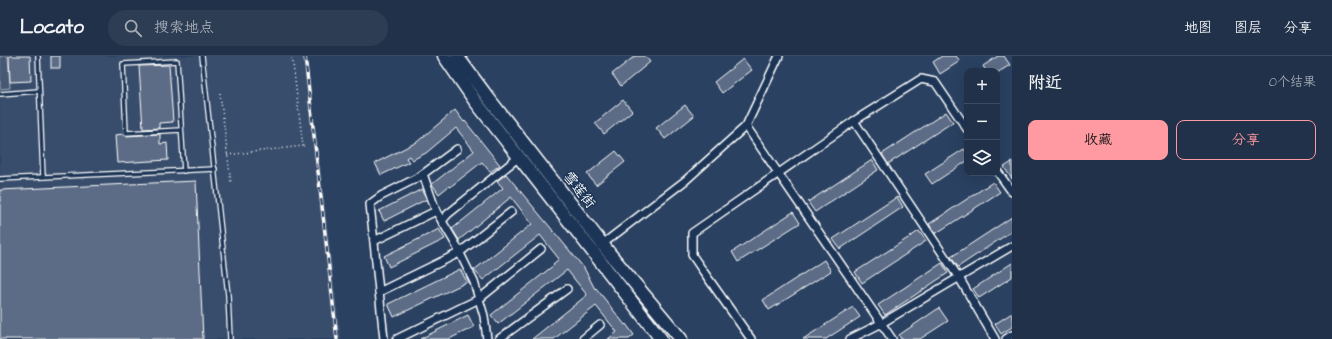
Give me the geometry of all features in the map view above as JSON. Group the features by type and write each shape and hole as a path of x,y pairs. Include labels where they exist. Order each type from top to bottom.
{"main road":[{"name":"雪莲街","path":"444,56 475,101 661,339"},
{"name":"雪莲街","path":"457,56 603,244 681,339"}],"street":[{"path":"592,251 686,180 746,126 779,56"},
{"path":"751,339 692,255 692,233 854,122 921,79 935,82 964,125"},
{"path":"854,122 959,277 995,339"},
{"path":"746,126 892,339"},
{"path":"384,339 370,204 381,196 423,174 458,149"},
{"path":"442,221 448,214 519,157"},
{"path":"423,174 436,211 460,253 474,282 484,316 487,339"},
{"path":"1000,175 1012,192"},
{"path":"374,241 436,211"},
{"path":"379,292 460,253 512,212"},
{"path":"850,339 882,323 1012,246"},
{"path":"397,339 479,299 541,250"},
{"path":"499,339 568,289"},
{"path":"583,339 600,325"},
{"path":"1006,339 1012,335"}],"lane":[{"path":"38,56 43,177"},
{"path":"202,56 228,295 230,339"},
{"path":"181,130 126,133 123,64 177,61 184,171"},
{"path":"0,94 39,91"},
{"path":"0,179 215,169"}],"path":[{"path":"227,155 303,146 292,56"},
{"path":"220,93 231,183"}],"shaded area":[{"path":"0,56 307,56 341,339 0,339"},
{"path":"0,56 8,56 10,88 0,89"}],"building":[{"path":"9,56 30,56 31,81 10,82"},
{"path":"51,56 60,56 60,68 51,68"},
{"path":"635,56 645,56 650,62 621,86 612,74"},
{"path":"942,56 956,56 960,61 940,74 933,62"},
{"path":"998,56 1004,56 1010,65 1000,71 1000,68 984,68 983,66"},
{"path":"743,59 752,70 722,93 714,82"},
{"path":"169,65 173,122 159,123 159,128 143,129 139,66"},
{"path":"623,100 632,111 604,134 595,123"},
{"path":"685,105 694,116 665,139 656,128"},
{"path":"455,110 500,165 490,172 482,162 439,194 432,184 474,151 456,128 426,153 412,160 409,156 406,158 409,162 381,175 375,163 417,142"},
{"path":"946,112 953,122 888,164 882,154"},
{"path":"123,134 126,136 160,134 160,144 167,143 168,160 117,163 115,135"},
{"path":"964,149 964,163 932,184 925,174"},
{"path":"616,151 625,162 596,185 587,174"},
{"path":"872,160 878,170 815,212 808,202"},
{"path":"1012,162 1012,179 1004,167"},
{"path":"506,174 584,268 595,289 596,288 625,325 626,324 634,335 629,339 608,339 617,332 596,306 554,339 532,339 587,295 567,270 498,324 491,315 554,265 553,264 559,259 540,235 483,280 474,270 532,224 511,197 459,240 452,229 503,188 497,181"},
{"path":"196,181 203,339 0,339 0,190"},
{"path":"993,182 1000,192 935,234 929,224"},
{"path":"422,189 427,199 384,221 379,211"},
{"path":"897,197 903,207 840,249 833,239"},
{"path":"793,212 800,223 738,262 732,252"},
{"path":"1012,217 1012,231 958,267 951,257"},
{"path":"439,229 445,239 389,267 384,256"},
{"path":"919,231 926,241 862,283 855,272"},
{"path":"824,260 831,271 769,310 763,300"},
{"path":"942,263 948,273 885,315 878,305"},
{"path":"1012,263 1012,277 979,298 973,289"},
{"path":"460,269 467,282 394,317 388,304"},
{"path":"853,307 860,317 826,339 803,339"},
{"path":"939,308 948,321 920,339 901,339 899,335"},
{"path":"1012,313 1012,327 1001,334 995,324"},
{"path":"468,315 474,327 449,339 420,339"}],"railway":[{"path":"305,56 337,339"}]}
